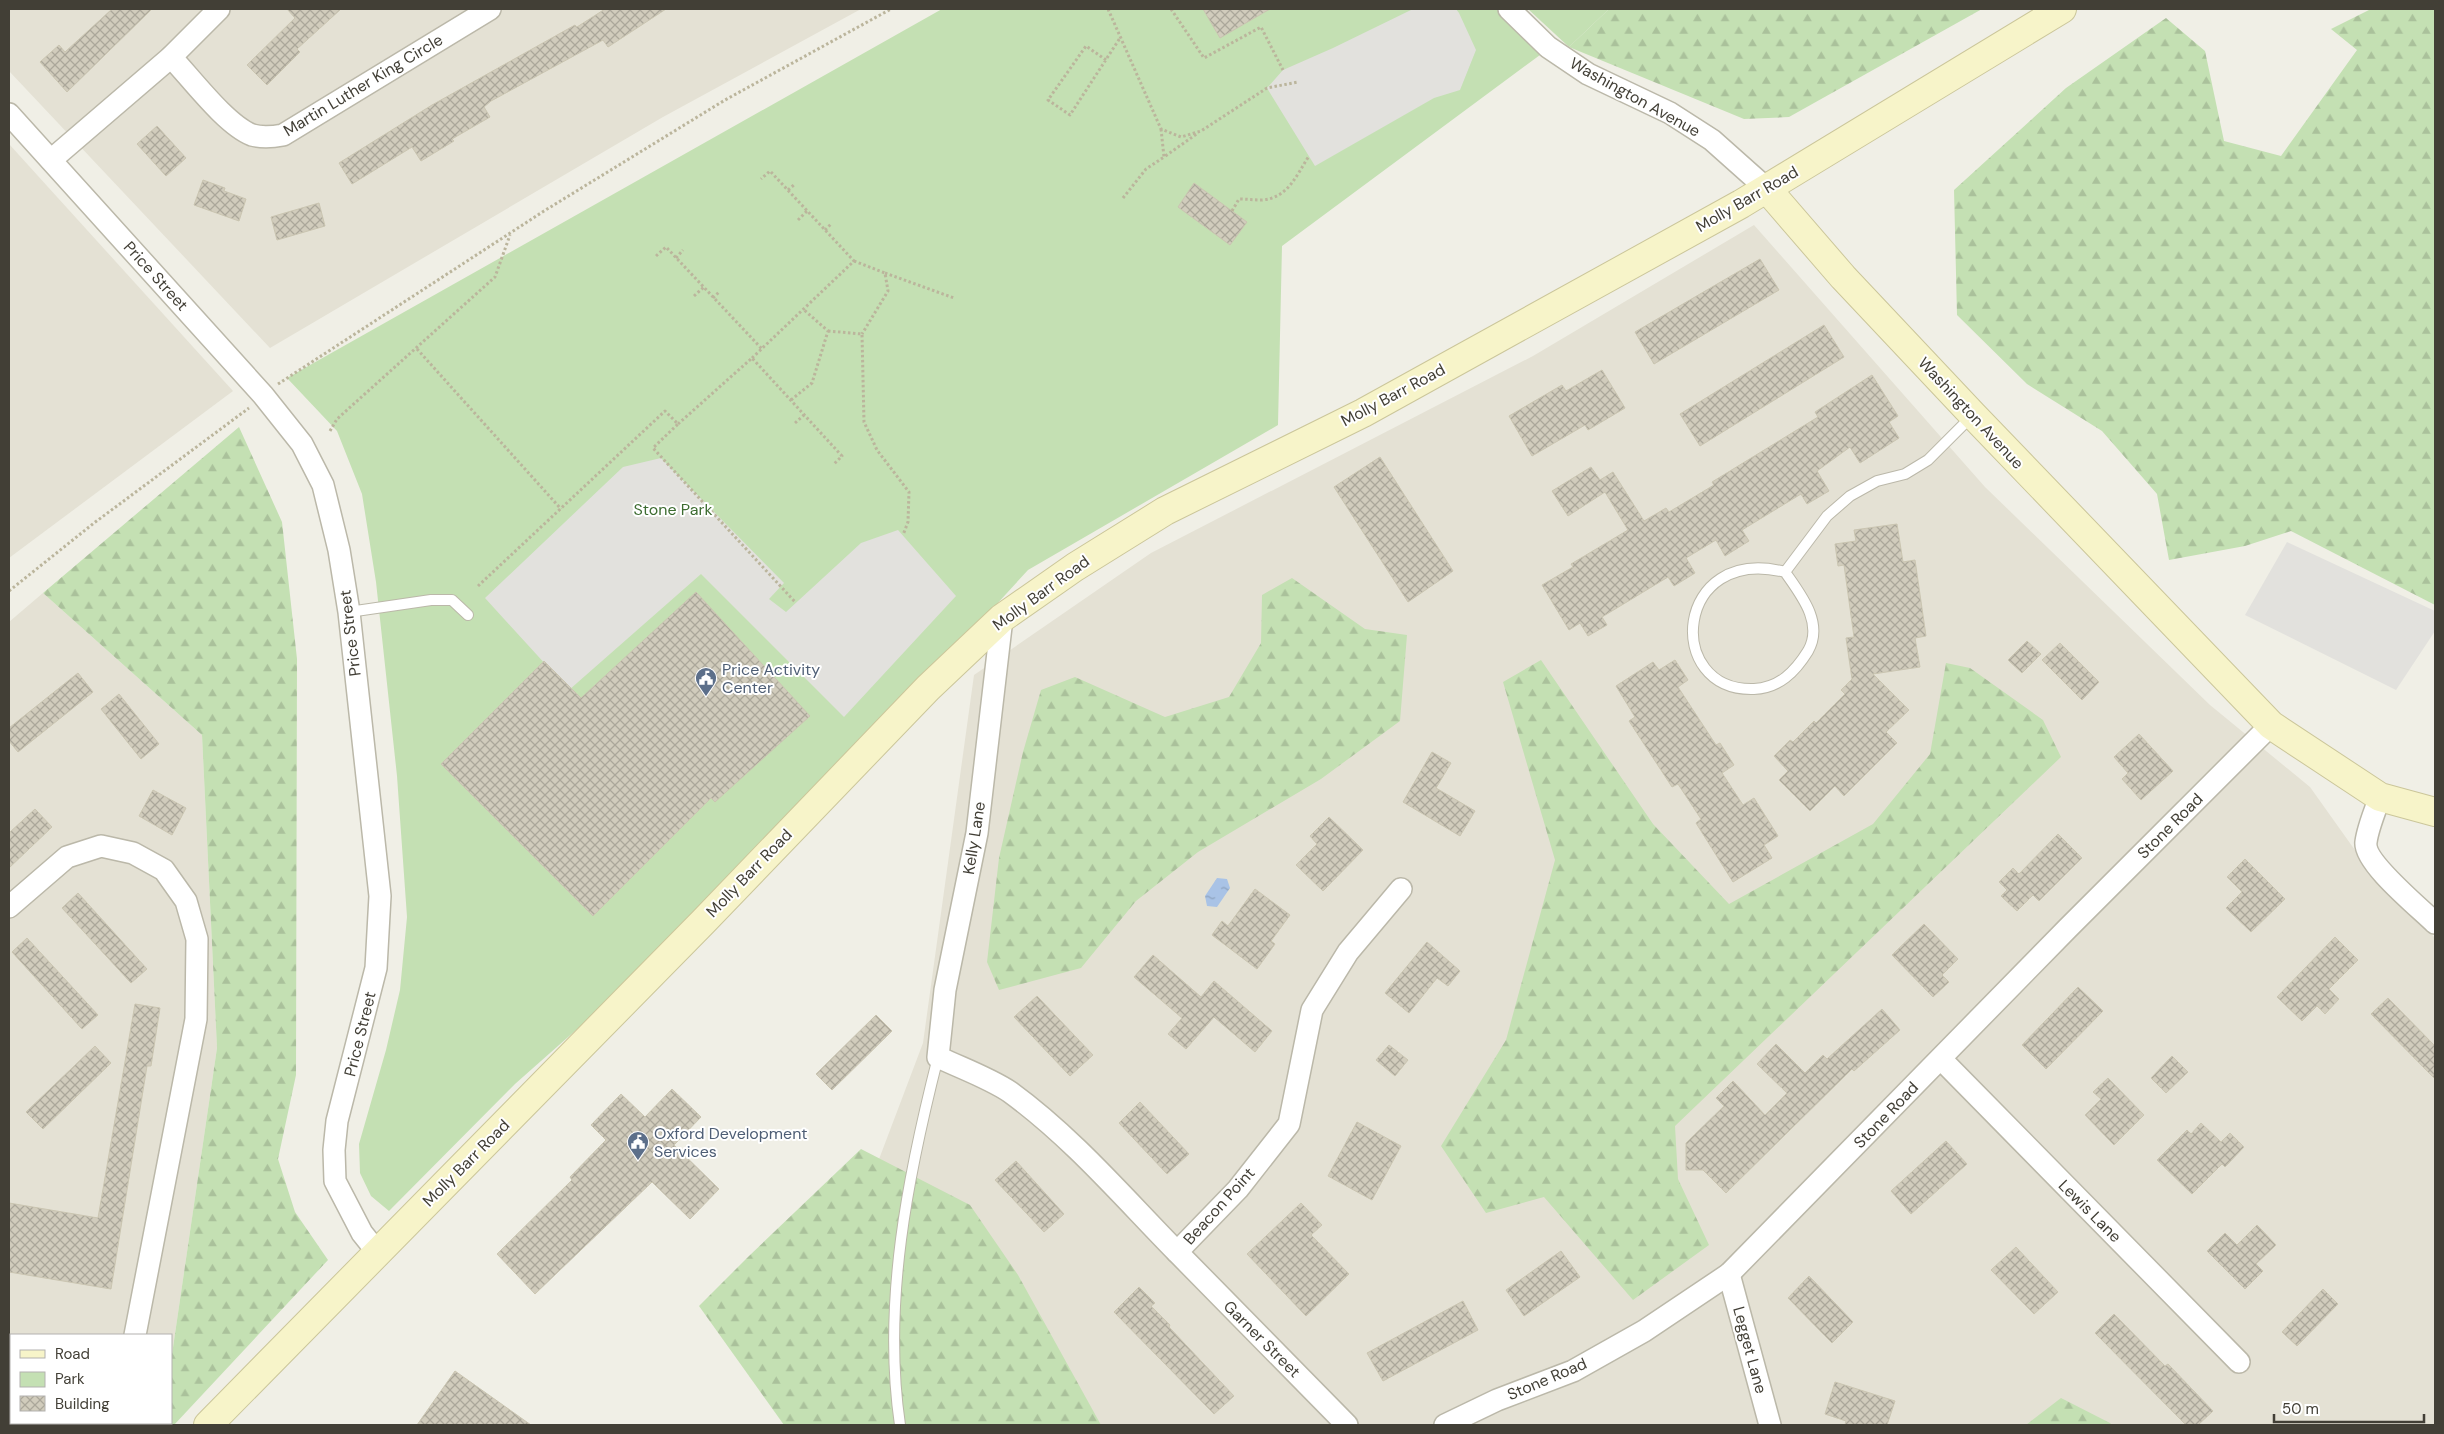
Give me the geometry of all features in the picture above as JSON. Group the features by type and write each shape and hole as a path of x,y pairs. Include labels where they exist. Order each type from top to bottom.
{"main road":[{"name":"Molly Barr Road","path":"208,1425 708,916 928,688 1002,618 1075,567 1165,511 1363,413 1767,189 2062,9"},
{"name":"Washington Avenue","path":"1767,189 1843,277 2271,725 2380,797 2435,812"}],"street":[{"path":"51,160 171,57 219,9"},
{"name":"Martin Luther King Circle","path":"171,57 233,124 252,135 269,138 283,135 490,9"},
{"name":"Washington Avenue","path":"1509,9 1548,47 1588,74 1670,113 1712,140 1767,189"},
{"name":"Price Street","path":"9,114 263,394 302,444 324,485 339,550 349,612 380,896 376,968 337,1121 334,1150 335,1181 350,1214 362,1234 378,1253"},
{"name":"Kelly Lane","path":"938,1057 945,990 977,833 1002,618"},
{"name":"Stone Road","path":"1445,1425 1497,1400 1573,1371 1644,1331 1729,1274 2067,929 2271,725"},
{"path":"2380,797 2366,842 2367,850 2382,870 2435,923"},
{"path":"9,907 67,856 101,846 133,853 164,870 186,901 197,939 196,1019 135,1334"},
{"name":"Beacon Point","path":"938,1057 1008,1091 1078,1148 1177,1252 1238,1189 1289,1124 1312,1010 1348,952 1401,889"},
{"name":"Lewis Lane","path":"1941,1059 2239,1362"},
{"name":"Garner Street","path":"1177,1252 1348,1425"},
{"name":"Legget Lane","path":"1729,1274 1770,1425"}],"lane":[{"path":"1786,572 1827,516 1850,496 1877,481 1905,474 1928,460 1973,415"},
{"path":"1766,567 1786,572 1806,602 1813,625 1811,645 1800,665 1786,679 1766,688 1744,689 1720,681 1706,668 1697,654 1692,636 1694,614 1704,594 1718,580 1740,570 1766,567"},
{"path":"349,612 431,600 452,600 468,614"},
{"path":"900,1425 894,1388 893,1312 917,1140 938,1057"}],"path":[{"path":"9,592 94,523 242,415 263,394 510,233 725,100 891,9"},
{"path":"1108,9 1161,129 1164,157"},
{"path":"1171,9 1204,58 1261,27 1283,70"},
{"path":"1106,60 1086,46 1048,100 1070,115 1106,60 1120,38"},
{"path":"1123,198 1146,169 1267,88 1298,82"},
{"path":"1161,129 1181,136 1201,132"},
{"path":"1232,211 1239,199 1262,200 1285,192 1309,156"},
{"path":"761,179 770,171 854,260 954,298"},
{"path":"788,190 795,184"},
{"path":"798,220 807,211"},
{"path":"825,230 832,223"},
{"path":"330,431 337,419 495,277 510,233"},
{"path":"656,256 666,247 762,349"},
{"path":"676,258 683,250"},
{"path":"796,603 653,448 762,349 854,260"},
{"path":"885,273 888,291 862,334 864,422 877,450 908,492 908,522 903,535"},
{"path":"694,296 704,287"},
{"path":"713,298 720,291"},
{"path":"803,309 828,331 862,334"},
{"path":"791,400 812,383 828,331"},
{"path":"417,349 561,509"},
{"path":"752,358 842,456 833,465"},
{"path":"478,586 665,411 678,424"},
{"path":"795,423 804,415"}],"shaded area":[{"path":"9,9 861,9 663,117 270,348 9,71"},
{"path":"1413,9 1456,9 1459,13 1476,50 1460,90 1434,98 1315,166 1267,88 1283,70"},
{"path":"9,144 233,391 9,558"},
{"path":"1754,225 1985,487 2210,705 2310,787 2357,853 2435,938 2435,1425 860,1425 845,1249 923,1043 974,675 1151,553 1533,356"},
{"path":"661,458 784,583 769,599 786,612 861,543 898,530 956,596 844,717 701,574 569,690 485,598 623,467"},
{"path":"2287,542 2435,611 2435,631 2396,690 2245,615"},
{"path":"43,593 202,735 217,1048 172,1354 172,1334 10,1334 10,1424 162,1425 9,1425 9,622"}],"green space":[{"name":"Stone Park","path":"942,9 1508,9 1540,55 1282,246 1278,425 1028,570 732,892 515,1084 389,1211 371,1196 360,1173 359,1144 386,1050 400,990 407,917 397,776 376,582 362,494 337,431 287,378"},
{"path":"1528,9 1609,9 1569,47"},
{"path":"1609,9 1982,9 1789,117 1744,119 1569,47"},
{"path":"2371,9 2435,9 2435,605 2291,531 2245,546 2169,560 2157,494 2102,431 2027,384 1957,315 1954,190 2066,88 2166,18 2205,51 2224,141 2281,156 2357,50 2331,29"},
{"path":"239,427 282,522 297,659 296,1075 278,1159 295,1212 328,1260 174,1425 162,1424 172,1424 172,1354 217,1048 202,735 43,593"},
{"path":"1292,578 1365,629 1407,635 1400,721 1321,779 1198,852 1136,901 1081,968 999,990 987,962 999,858 1023,752 1041,690 1075,677 1165,717 1229,697 1261,643 1262,595"},
{"path":"1541,660 1653,824 1729,904 1873,824 1930,754 1946,663 1970,668 2043,720 2061,757 1675,1126 1678,1179 1709,1245 1633,1300 1544,1197 1486,1213 1441,1146 1506,1040 1555,860 1503,682"},
{"path":"861,1149 970,1205 1018,1275 1101,1425 784,1425 699,1306"},
{"path":"2061,1398 2110,1423 2112,1425 2026,1425"}],"water":[{"path":"1217,878 1227,879 1230,888 1217,907 1207,906 1205,896"}],"building":[{"path":"112,9 152,9 67,92 40,62 59,45 65,52"},
{"path":"287,9 341,9 297,49 300,52 267,85 247,65 295,18"},
{"path":"605,9 666,9 608,47 603,40 491,101 484,107 490,117 452,139 454,141 421,161 412,147 352,184 339,163 432,105 575,25 577,27"},
{"path":"1203,9 1270,9 1220,38"},
{"path":"157,126 186,158 166,176 137,144"},
{"path":"203,180 225,188 224,191 246,199 239,221 194,205"},
{"path":"1194,183 1247,222 1230,245 1178,207"},
{"path":"319,203 325,226 277,240 271,217"},
{"path":"1760,259 1779,290 1654,364 1635,332"},
{"path":"1824,325 1844,357 1700,446 1680,414"},
{"path":"1602,370 1625,408 1588,430 1585,425 1532,456 1509,416 1562,385 1566,391"},
{"path":"1872,375 1898,416 1889,422 1899,438 1860,463 1850,447 1817,471 1829,491 1807,504 1801,494 1742,530 1749,541 1725,556 1716,540 1686,558 1695,573 1674,586 1668,577 1602,617 1607,625 1588,636 1580,623 1569,630 1542,585 1573,567 1571,564 1628,530 1605,492 1568,516 1552,491 1591,467 1600,480 1613,472 1644,521 1666,508 1669,512 1714,485 1712,482 1818,417 1815,412"},
{"path":"1380,457 1453,571 1408,602 1334,487"},
{"path":"1897,524 1903,562 1915,560 1926,636 1915,638 1920,667 1873,674 1909,710 1886,732 1897,743 1844,796 1835,786 1810,811 1779,780 1788,771 1774,756 1790,740 1793,742 1814,721 1816,723 1845,694 1841,690 1852,679 1846,638 1854,637 1844,565 1838,566 1835,544 1856,541 1854,530"},
{"path":"696,592 810,716 715,802 711,798 593,916 441,764 544,661 581,698"},
{"path":"2027,641 2041,654 2022,673 2008,660"},
{"path":"2060,643 2099,682 2082,700 2042,660"},
{"path":"1675,660 1688,680 1678,687 1716,745 1720,743 1734,765 1722,773 1743,805 1754,798 1778,836 1764,845 1772,858 1733,882 1696,823 1701,819 1678,784 1672,787 1629,721 1635,717 1616,686 1653,662 1659,670"},
{"path":"78,673 93,692 18,752 9,741 9,728"},
{"path":"119,694 159,744 141,759 101,709"},
{"path":"2139,734 2173,771 2141,800 2122,779 2128,773 2114,757"},
{"path":"1432,752 1451,763 1436,788 1475,811 1460,836 1403,802"},
{"path":"153,790 186,808 172,835 139,816"},
{"path":"35,809 52,827 9,868 9,833"},
{"path":"1329,817 1363,850 1323,891 1296,865 1317,844 1310,836"},
{"path":"2058,834 2082,858 2039,901 2033,895 2017,911 2001,896 2007,890 1999,882 2013,868 2019,874"},
{"path":"2245,859 2285,899 2251,932 2226,908 2242,892 2227,877"},
{"path":"1255,889 1290,915 1271,941 1275,944 1257,969 1212,935 1222,921 1228,926"},
{"path":"78,893 147,969 131,983 62,908"},
{"path":"1924,924 1958,959 1942,975 1949,982 1933,997 1892,955"},
{"path":"2335,937 2358,960 2329,989 2339,999 2325,1014 2317,1006 2302,1021 2277,997"},
{"path":"27,938 98,1015 82,1029 12,952"},
{"path":"1427,942 1460,971 1448,986 1437,978 1409,1013 1385,993"},
{"path":"1153,955 1201,997 1214,981 1272,1031 1255,1052 1214,1017 1186,1049 1168,1034 1182,1018 1134,977"},
{"path":"2078,987 2103,1011 2046,1069 2022,1045"},
{"path":"1037,996 1093,1055 1070,1076 1014,1017"},
{"path":"2388,998 2435,1046 2435,1079 2371,1014"},
{"path":"135,1004 160,1008 151,1066 147,1066 111,1289 9,1272 9,1203 98,1218"},
{"path":"1882,1009 1900,1030 1854,1071 1852,1069 1726,1193 1703,1170 1686,1170 1686,1143 1724,1106 1716,1098 1733,1081 1765,1115 1787,1093 1757,1064 1776,1044 1805,1073 1823,1055 1827,1059"},
{"path":"876,1015 892,1031 832,1090 816,1074"},
{"path":"1389,1045 1408,1060 1395,1076 1376,1060"},
{"path":"95,1046 111,1063 43,1129 26,1112"},
{"path":"2172,1056 2188,1072 2166,1093 2151,1078"},
{"path":"2108,1078 2144,1115 2114,1145 2085,1115 2101,1099 2093,1092"},
{"name":"Oxford Development Services","path":"672,1089 701,1117 674,1145 719,1189 690,1219 652,1182 535,1294 497,1254 572,1180 570,1177 606,1140 591,1125 621,1094 645,1117"},
{"path":"1140,1102 1189,1154 1167,1174 1119,1123"},
{"path":"1357,1122 1401,1146 1372,1200 1328,1176"},
{"path":"2201,1123 2221,1142 2230,1133 2244,1147 2225,1167 2222,1164 2192,1194 2157,1160 2187,1130 2191,1134"},
{"path":"1946,1141 1967,1164 1911,1214 1891,1191"},
{"path":"1016,1161 1064,1214 1044,1232 995,1180"},
{"path":"1301,1203 1322,1225 1311,1235 1349,1274 1306,1316 1247,1254"},
{"path":"2257,1225 2276,1245 2256,1264 2263,1271 2245,1289 2207,1251 2225,1233 2237,1245"},
{"path":"2016,1247 2058,1292 2034,1314 1991,1270"},
{"path":"1561,1251 1580,1277 1524,1316 1506,1290"},
{"path":"1809,1276 1853,1322 1832,1343 1788,1298"},
{"path":"1139,1287 1155,1303 1151,1306 1170,1325 1169,1327 1234,1396 1214,1414 1114,1312"},
{"path":"2323,1289 2338,1304 2297,1346 2282,1332"},
{"path":"1463,1301 1478,1330 1383,1381 1367,1353"},
{"path":"2114,1314 2165,1366 2168,1364 2213,1411 2198,1425 2186,1425 2095,1333"},
{"path":"455,1371 531,1425 417,1425"},
{"path":"1835,1382 1895,1401 1887,1425 1845,1425 1846,1421 1825,1414"}],"place":[{"name":"Price Activity Center","path":"706,697"},
{"name":"Oxford Development Services","path":"638,1161"}]}
